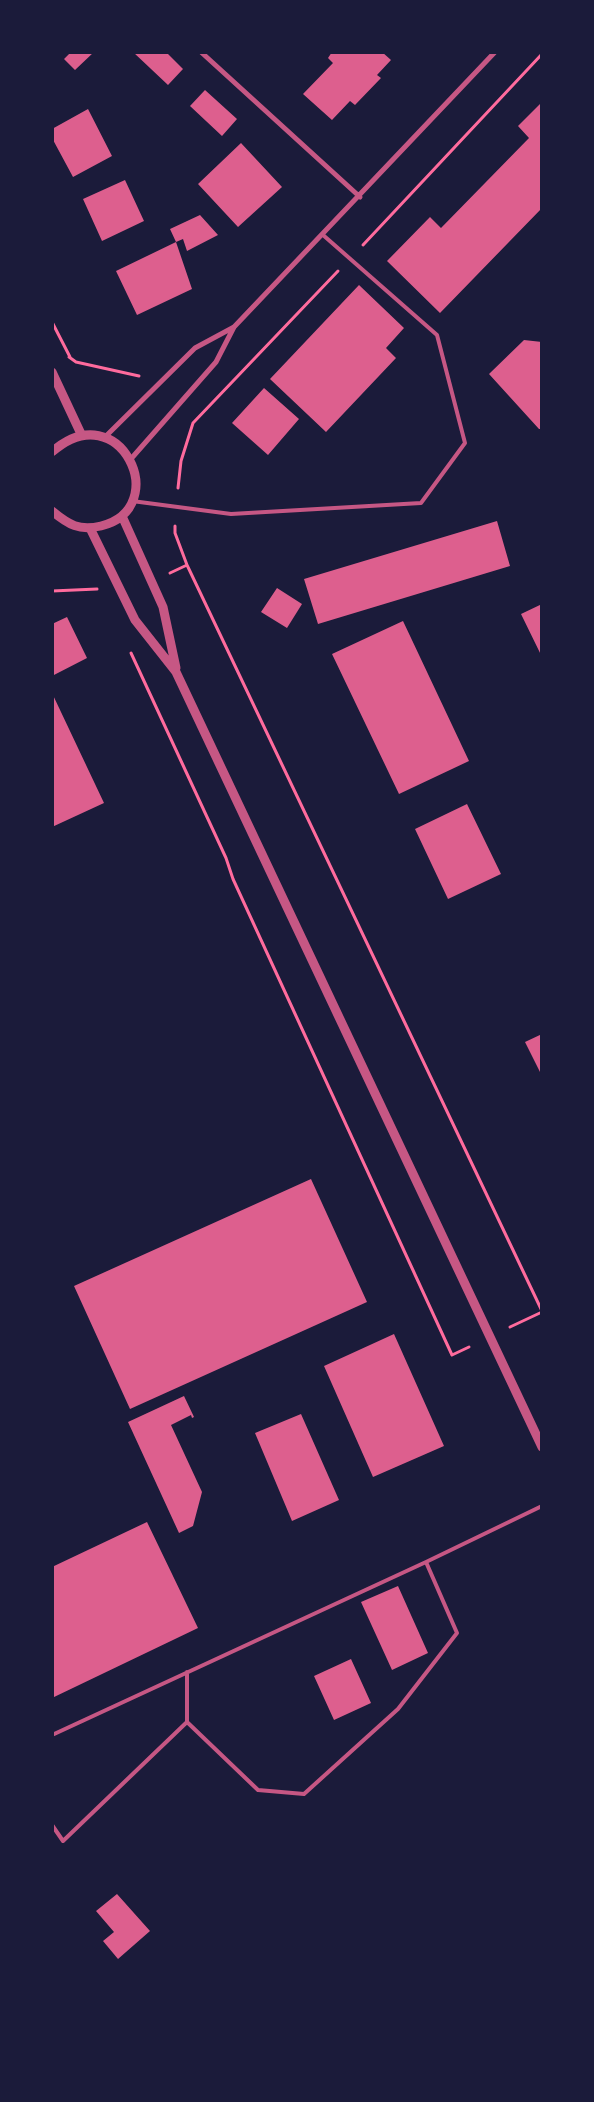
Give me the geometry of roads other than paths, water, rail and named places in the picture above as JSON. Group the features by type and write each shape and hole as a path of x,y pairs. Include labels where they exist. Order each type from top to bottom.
{"street":[{"path":"201,52 360,197"},
{"path":"130,460 216,362 234,327 360,197 495,52"},
{"path":"104,438 195,348 234,327"},
{"path":"52,372 82,436"},
{"path":"53,452 69,440 82,436 90,435 111,440 127,454 136,477 132,501 122,516 108,524 90,528 72,526 53,512"},
{"path":"122,516 162,607 176,672"},
{"path":"90,528 135,620 176,672 542,1447"}],"lane":[{"path":"132,501 230,514 421,503 465,443 437,335 322,235"},
{"path":"52,1734 426,1562 542,1506"},
{"path":"187,1722 258,1790 304,1794 398,1709 457,1633 426,1562"},
{"path":"52,1825 63,1841 187,1722 187,1672"}]}
